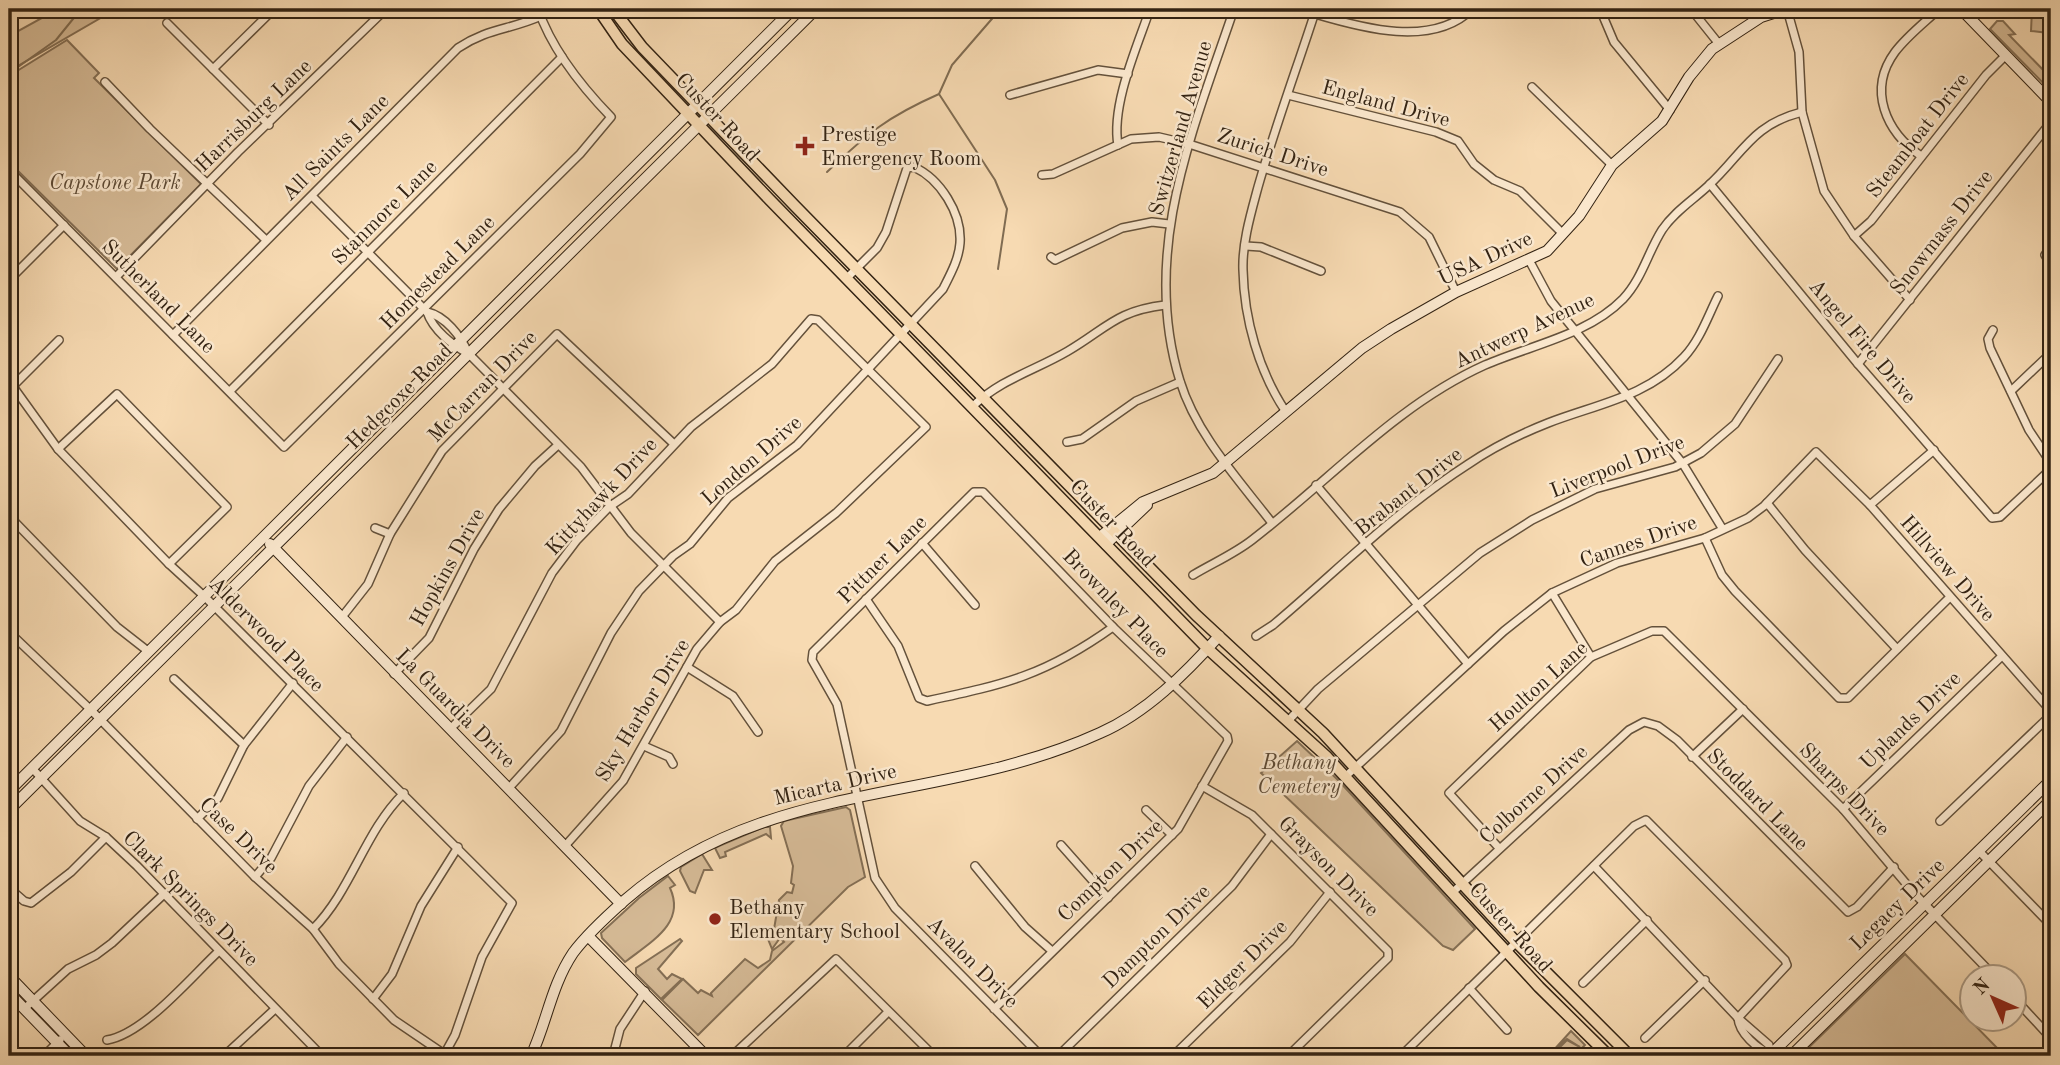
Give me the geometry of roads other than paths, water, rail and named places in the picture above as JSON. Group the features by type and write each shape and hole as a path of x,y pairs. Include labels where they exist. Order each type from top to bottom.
{"main road":[{"name":"Custer Road","path":"598,9 622,44 769,198 1208,649 1346,776 1507,951 1609,1056"},
{"name":"Custer Road","path":"613,9 626,29 778,189 1113,531 1355,766 1464,882 1516,942 1630,1056"},
{"name":"Hedgcoxe Road","path":"9,791 793,9"},
{"name":"Hedgcoxe Road","path":"9,810 816,9"},
{"name":"USA Drive","path":"1103,541 1156,498 1194,484 1226,463 1362,348 1456,292 1547,251 1563,234 1612,165 1646,137 1670,110 1692,73 1719,44 1761,17 1786,9"},
{"path":"1961,9 2051,102"},
{"path":"769,198 778,189"},
{"path":"579,223 589,234"},
{"name":"La Guardia Drive","path":"264,539 621,904"},
{"name":"Micarta Drive","path":"531,1056 554,987 575,951 621,904 687,855 744,828 805,807 1032,760 1102,733 1171,684 1219,636"},
{"name":"Legacy Drive","path":"1771,1056 2051,780"},
{"name":"Legacy Drive","path":"1791,1056 2051,800"},
{"path":"588,936 706,1056"},
{"path":"9,976 32,1000 62,1039 71,1056"},
{"path":"9,993 24,1009 86,1056"},
{"path":"1597,1044 1608,1034"}],"street":[{"path":"213,69 274,9"},
{"name":"Harrisburg Lane","path":"116,277 386,9"},
{"path":"1118,145 1116,126 1128,74 1150,9"},
{"name":"Switzerland Avenue","path":"1234,9 1189,144 1168,223 1165,304 1180,382 1226,463 1272,523"},
{"path":"1286,412 1268,379 1250,325 1242,269 1248,222 1316,11 1355,26 1432,30 1463,18 1472,9"},
{"path":"1600,9 1614,42 1670,110"},
{"path":"1691,9 1719,44"},
{"path":"1786,9 1800,52 1802,112 1824,191 1854,236 1910,300"},
{"path":"1921,156 1904,144 1886,119 1882,102 1882,78 1894,53 1939,9"},
{"path":"539,12 562,57"},
{"name":"All Saints Lane","path":"173,335 458,48 480,34 520,25 539,12"},
{"path":"167,23 269,125"},
{"name":"Steamboat Drive","path":"1854,236 1871,221 1921,156 2006,55"},
{"name":"Homestead Lane","path":"284,447 425,311 580,154 611,117 584,89 562,57"},
{"name":"Stanmore Lane","path":"230,391 562,57"},
{"path":"1010,95 1098,70 1128,74"},
{"path":"105,82 150,130 265,240"},
{"path":"1532,87 1612,165"},
{"name":"England Drive","path":"1288,94 1436,132 1458,141 1483,173 1520,191 1563,234"},
{"name":"Antwerp Avenue","path":"1193,575 1233,553 1395,421 1445,387 1483,366 1577,330 1601,316 1624,298 1644,270 1664,227 1710,184 1754,133 1778,120 1802,112"},
{"name":"Snowmass Drive","path":"1858,364 2051,122"},
{"name":"Zurich Drive","path":"1042,175 1053,174 1144,136 1189,144 1400,212 1429,237 1456,292"},
{"name":"London Drive","path":"509,788 561,731 624,611 663,565 690,544 728,498 797,445 943,289 960,243 952,207 938,185 920,170 907,168 886,232 877,248 856,268"},
{"name":"Sutherland Lane","path":"9,170 284,447"},
{"name":"Angel Fire Drive","path":"1710,184 1858,364 1992,518 2000,517 2051,469"},
{"path":"312,196 425,311 436,314 468,354 596,485 609,507 720,622"},
{"path":"1051,257 1055,260 1136,224 1168,223"},
{"path":"9,280 64,225"},
{"path":"1246,246 1261,247 1321,271"},
{"path":"2051,246 2045,255 2051,265"},
{"path":"1528,260 1551,301 1683,464 1722,528"},
{"path":"848,277 856,268"},
{"name":"Brabant Drive","path":"1256,636 1273,625 1426,494 1468,464 1546,424 1628,396 1658,380 1686,355 1718,296"},
{"path":"973,406 1007,380 1068,351 1126,313 1165,304"},
{"name":"Kittyhawk Drive","path":"450,729 491,689 552,573 577,540 609,507 628,494 674,444 711,411 756,380 814,318 867,369"},
{"path":"1993,330 1988,339 1990,348 2029,430 2051,463"},
{"name":"McCarran Drive","path":"342,617 368,584 390,534 442,451 557,334 674,444"},
{"path":"11,384 60,340"},
{"path":"2011,391 2051,353"},
{"name":"Liverpool Drive","path":"1288,721 1298,708 1480,553 1532,520 1595,489 1683,464 1735,424 1778,359"},
{"name":"Sky Harbor Drive","path":"565,846 623,781 687,667 720,622 736,610 775,561 836,513 926,427 867,369"},
{"path":"1067,442 1082,439 1136,401 1180,382"},
{"name":"Alderwood Place","path":"11,384 58,449 169,564 293,683 512,903 482,957 446,1055"},
{"path":"58,449 117,394 227,506 169,564"},
{"name":"Hopkins Drive","path":"394,674 429,638 474,549 499,509 535,466 558,444"},
{"path":"1870,505 1934,450"},
{"name":"Hillview Drive","path":"1816,452 1870,505 2051,713"},
{"name":"Cannes Drive","path":"1346,776 1468,664 1552,593 1617,563 1704,538 1748,518 1767,503 1816,452"},
{"path":"1316,485 1468,664"},
{"name":"Pittner Lane","path":"813,652 977,492"},
{"name":"Brownley Place","path":"977,492 983,492 1113,627 1227,736 1228,741"},
{"path":"1767,503 1805,550 1897,649"},
{"path":"9,516 117,627 149,652"},
{"path":"375,528 390,534"},
{"path":"1704,538 1721,575 1839,698 1848,698 1950,597"},
{"path":"922,543 975,605"},
{"path":"1552,593 1591,657"},
{"path":"866,599 898,646 919,698 927,701 1017,681 1072,656 1113,627"},
{"name":"Houlton Lane","path":"1499,848 1449,793 1591,657 1652,631 1664,631"},
{"name":"Sharps Drive","path":"1664,631 1843,809 1983,964"},
{"name":"Case Drive","path":"9,632 91,710 255,877 313,929 339,964 394,1020 446,1055"},
{"name":"Avalon Drive","path":"813,652 811,660 837,704 875,878 885,895 1041,1056"},
{"name":"Uplands Drive","path":"1843,809 2001,656"},
{"path":"687,667 733,696 758,732"},
{"path":"174,679 244,745"},
{"path":"197,819 218,797 244,745 293,683"},
{"path":"1692,757 1743,709"},
{"path":"1940,821 2051,713"},
{"name":"Stoddard Lane","path":"1639,724 1644,722 1658,726 1677,740 1848,912 1857,907 1894,867"},
{"name":"Colborne Drive","path":"1453,892 1639,724"},
{"path":"255,877 271,858 309,786 347,737"},
{"name":"Compton Drive","path":"994,1009 1172,835 1228,741"},
{"path":"644,746 669,757 673,764"},
{"name":"Clark Springs Drive","path":"32,768 80,821 106,837 322,1056"},
{"name":"Grayson Drive","path":"1202,786 1252,815 1386,948 1388,955 1290,1056"},
{"path":"313,929 328,914 383,818 404,793"},
{"path":"1146,810 1172,835"},
{"path":"1403,1056 1634,826 1646,820 1782,955 1787,965 1738,1017"},
{"name":"Dampton Drive","path":"1058,1056 1232,886 1271,834"},
{"path":"9,888 24,901 31,902 71,872 106,837"},
{"path":"1061,845 1108,898"},
{"path":"373,999 392,974 421,906 458,847"},
{"path":"1979,850 2050,921"},
{"path":"975,866 1016,918 1052,951"},
{"path":"1594,866 1738,1017 1769,1045 1771,1056"},
{"name":"Eldger Drive","path":"1173,1056 1290,942 1330,892"},
{"path":"24,1009 68,969 104,949 163,895"},
{"path":"1583,983 1647,920"},
{"path":"107,1040 116,1038 155,1012 219,951"},
{"path":"732,1056 836,959 934,1056"},
{"path":"1645,1038 1705,980"},
{"path":"1469,988 1507,1030"},
{"path":"613,1056 620,1029 645,991"},
{"path":"224,1056 275,1009"},
{"path":"844,1056 888,1012"},
{"path":"2028,1013 2051,1038"},
{"path":"44,1056 62,1039"}],"waterway":[{"path":"9,65 18,67 56,40 77,14 91,9"},
{"path":"827,172 879,127 905,110 939,94 952,65 997,13 997,9"},
{"path":"939,94 995,180 1007,209 998,269"}],"place":[{"name":"Prestige Emergency Room","path":"805,146"},
{"name":"Bethany Elementary School","path":"715,919"}],"park label":[{"name":"Capstone Park","path":"115,182"},
{"name":"Bethany Cemetery","path":"1299,774"}]}
